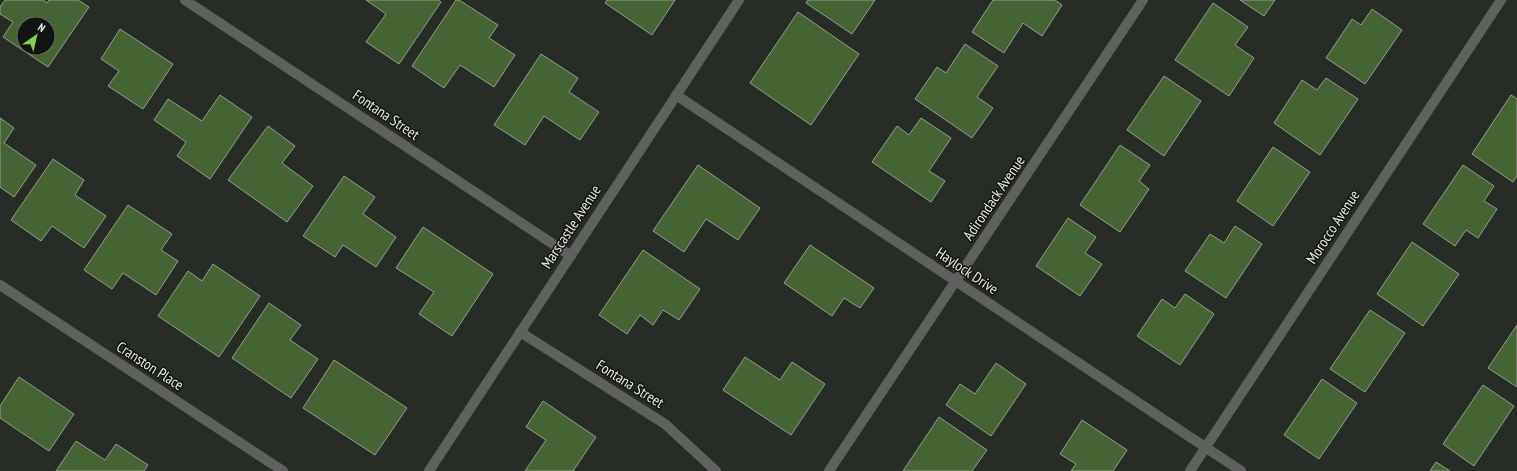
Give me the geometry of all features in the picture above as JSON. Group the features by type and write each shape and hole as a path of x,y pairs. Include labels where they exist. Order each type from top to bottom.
{"street":[{"name":"Fontana Street","path":"185,0 571,256"},
{"name":"Marscastle Avenue","path":"429,471 739,0"},
{"name":"Adirondack Avenue","path":"829,471 957,282 1143,0"},
{"name":"Morocco Avenue","path":"1190,471 1501,0"},
{"name":"Haylock Drive","path":"676,95 1241,471"},
{"name":"Cranston Place","path":"0,285 283,471"},
{"name":"Fontana Street","path":"520,332 665,424 716,471"}],"building":[{"path":"5,0 43,0 47,3 49,0 78,0 89,7 56,55 56,16 16,16 16,46 3,37 13,22 0,14 0,7"},
{"path":"366,0 438,0 441,2 399,64 366,42 386,14"},
{"path":"456,0 459,0 498,25 489,38 515,55 494,87 460,65 444,88 412,66"},
{"path":"607,0 675,0 652,35 605,3"},
{"path":"808,0 875,0 852,34 806,3"},
{"path":"993,0 1055,0 1062,5 1042,36 1023,23 1004,53 972,32"},
{"path":"1240,0 1275,0 1264,16"},
{"path":"1213,3 1248,27 1235,45 1254,58 1229,96 1175,60"},
{"path":"1372,9 1402,30 1365,84 1326,58 1352,19 1361,25"},
{"path":"798,12 859,54 811,125 750,83"},
{"path":"120,29 173,64 143,109 108,86 119,71 101,59"},
{"path":"965,44 998,66 977,97 993,108 972,138 915,99 937,67 946,73"},
{"path":"541,54 578,78 569,92 599,112 580,140 544,116 525,145 494,125"},
{"path":"32,56 56,56 48,67"},
{"path":"1164,76 1201,101 1164,156 1127,130"},
{"path":"1326,78 1358,99 1320,155 1274,123 1302,80 1317,90"},
{"path":"220,95 252,117 210,179 177,156 186,142 154,120 168,99 202,121"},
{"path":"1511,95 1517,99 1517,176 1513,182 1472,154"},
{"path":"0,118 14,128 4,143 36,165 14,197 0,187"},
{"path":"921,118 951,138 929,171 945,181 931,202 872,162 897,126 909,135"},
{"path":"268,126 295,146 282,163 313,186 287,222 228,180"},
{"path":"1120,145 1150,165 1139,181 1149,189 1120,232 1080,205"},
{"path":"1273,147 1310,172 1273,226 1237,201"},
{"path":"53,159 84,180 75,195 106,216 84,248 52,226 41,241 11,220"},
{"path":"698,165 760,208 738,240 706,219 684,252 653,231"},
{"path":"1463,165 1494,186 1484,201 1497,209 1478,238 1466,230 1455,246 1423,224"},
{"path":"344,176 375,197 363,214 396,237 376,267 343,245 335,257 303,236"},
{"path":"128,205 172,234 161,250 178,261 156,295 123,273 112,289 84,270"},
{"path":"1068,218 1096,237 1085,253 1102,264 1080,296 1036,266"},
{"path":"1235,226 1262,244 1226,298 1185,271 1210,234 1224,243"},
{"path":"423,227 493,274 452,336 419,314 434,292 396,268"},
{"path":"1412,242 1459,274 1423,326 1377,294"},
{"path":"810,245 874,288 860,308 844,298 832,316 784,283"},
{"path":"643,250 700,289 679,320 663,310 653,325 640,315 627,334 599,315"},
{"path":"213,264 260,296 219,357 158,316 188,271 202,281"},
{"path":"1185,294 1214,314 1180,365 1137,336 1162,299 1175,308"},
{"path":"269,303 301,325 290,340 318,359 291,398 232,358"},
{"path":"1370,310 1405,333 1365,392 1330,369"},
{"path":"1517,325 1517,387 1488,368"},
{"path":"745,357 780,380 792,362 825,384 791,435 723,390"},
{"path":"334,360 407,408 375,455 303,408"},
{"path":"996,363 1026,384 991,436 946,405 960,384 975,394"},
{"path":"19,377 74,414 49,451 0,418 0,406"},
{"path":"1322,379 1357,403 1319,459 1284,435"},
{"path":"1483,385 1514,406 1474,466 1443,444"},
{"path":"543,401 596,437 573,471 525,471 546,440 526,427"},
{"path":"939,417 987,450 972,471 903,471"},
{"path":"1082,420 1127,450 1113,471 1071,471 1076,464 1060,454"},
{"path":"76,441 105,460 116,444 148,465 144,471 56,471"},
{"path":"1436,462 1450,471 1430,471"}]}
